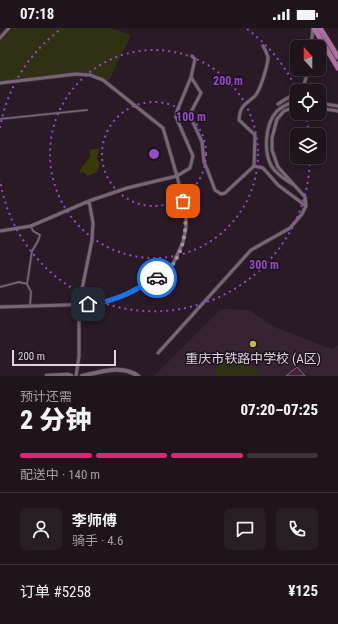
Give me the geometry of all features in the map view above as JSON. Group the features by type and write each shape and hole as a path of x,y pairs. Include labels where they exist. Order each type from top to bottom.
{"main road":[{"path":"313,28 338,68"},
{"path":"320,28 338,57"},
{"path":"47,376 68,374 71,376"}],"street":[{"path":"0,38 10,28"},
{"path":"312,40 313,28"},
{"path":"191,77 201,94 191,112 191,118 202,142 204,162 216,190 221,194 225,193 254,166 255,135 239,120 240,112 245,103 256,95 260,89 268,57 263,46"},
{"path":"0,231 31,226 89,201 127,188 178,176 190,168 193,156 176,117 191,77 195,59 192,56"},
{"path":"0,83 76,74 90,75 103,80 163,128 178,176 186,213 186,228 183,242 173,264 160,276 128,294 98,304 0,307"},
{"path":"278,104 290,97"},
{"path":"290,104 282,107 274,116 267,138 266,151 270,163 276,173 300,190"},
{"path":"326,104 338,106"},
{"path":"158,353 251,250 290,228 302,214 306,206 305,197 278,167 272,150 272,138 277,119 284,111 290,109"},
{"path":"326,109 338,111"},
{"path":"254,166 263,168 278,185 306,206"},
{"path":"76,376 79,356 79,304 92,240 93,223 89,201"},
{"path":"82,376 115,370 124,370 138,376"}],"lane":[{"path":"0,118 87,110"},
{"path":"30,306 31,292 27,284 32,251 40,235 33,231 31,226"},
{"path":"0,287 19,282 27,284"}],"shaded area":[{"path":"99,148 97,159 100,164 97,172 88,176 83,172 80,173 80,170 90,157 90,150"},
{"name":"重庆市铁路中学校 (A区)","path":"221,309 249,310 274,327 332,349 338,345 338,376 154,376"}],"green space":[{"path":"13,28 110,28 131,35 109,81 91,73 83,72 0,81 0,42"},
{"path":"231,355 243,357 262,376 216,376 220,363"}],"building":[{"path":"297,367 305,376 286,376"}],"way so far":[{"path":"157,278 173,264 183,242 186,228 186,213 183,201"}],"place":[{"name":"重庆市铁路中学校 (A区)","path":"253,344"}],"route":[{"path":"88,304 98,304 113,300 128,294 157,278"}]}
